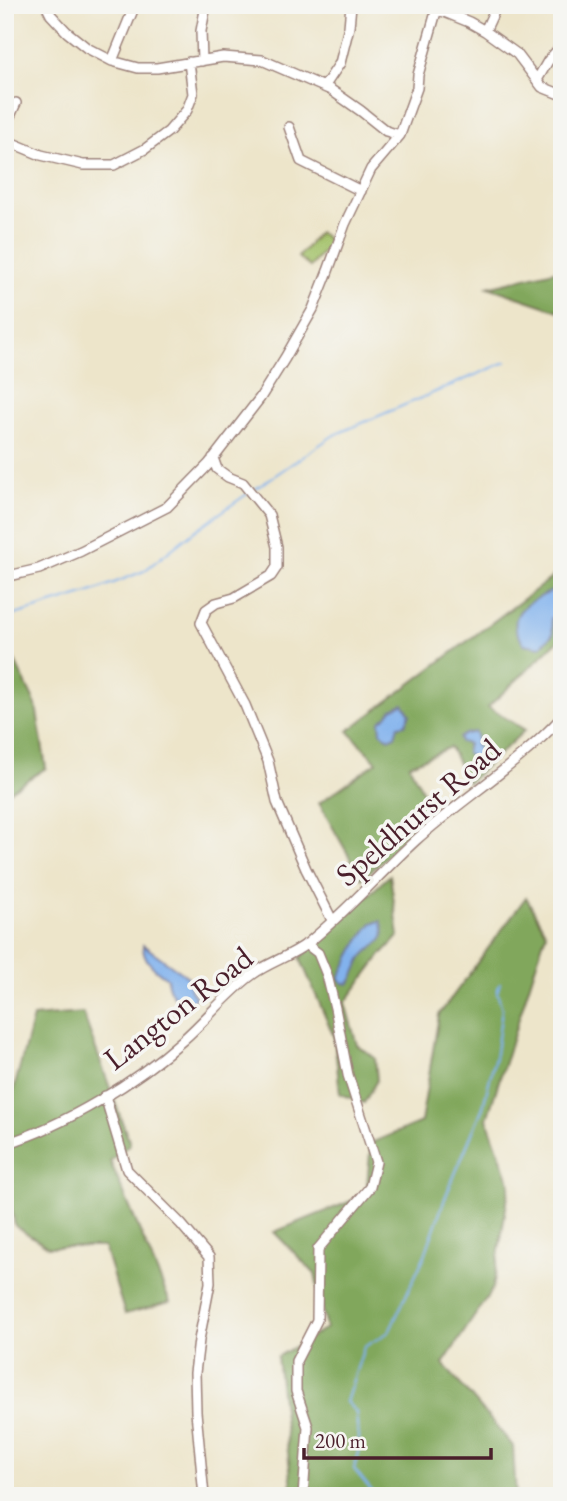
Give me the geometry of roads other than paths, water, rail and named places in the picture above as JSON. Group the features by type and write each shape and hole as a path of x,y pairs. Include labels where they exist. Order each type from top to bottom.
{"street":[{"path":"46,5 66,32 87,48 112,61 138,68 157,68 223,57 262,61 324,87 386,131 400,135"},
{"path":"112,61 135,5"},
{"path":"202,61 201,31 206,5"},
{"path":"324,87 340,64 351,5"},
{"path":"485,31 497,5"},
{"path":"5,575 39,569 167,507 214,458 260,398 313,309 345,224 371,169 400,135 417,88 418,75 437,7 485,31 517,54 542,87 562,96"},
{"path":"537,80 562,45"},
{"path":"5,140 41,155 73,163 114,165 145,149 169,131 187,110 192,94 189,62"},
{"path":"5,127 16,103"},
{"path":"289,127 301,161 361,191"},
{"path":"214,458 217,468 243,484 269,515 277,547 277,568 271,576 234,598 216,603 206,610 201,623 245,705 268,761 277,802 332,920"},
{"name":"Speldhurst Road","path":"306,944 416,840 542,739 562,717"},
{"path":"318,953 322,930"},
{"path":"303,1496 307,1427 296,1391 296,1361 317,1320 318,1249 369,1187 376,1162 348,1075 327,975 318,953 306,944"},
{"name":"Langton Road","path":"5,1144 27,1137 105,1096 159,1060 254,973 306,944"},
{"path":"105,1096 127,1170 209,1256 210,1283 195,1373 195,1412 204,1496"}],"water":[{"path":"562,585 562,618 551,618 553,634 540,647 524,644 516,629 519,613 531,602"},
{"path":"403,704 410,714 405,725 398,726 395,736 389,739 381,732 380,721 392,709"},
{"path":"475,732 476,745 481,751 477,757 471,757 466,752 468,744 460,742 459,738"},
{"path":"381,921 384,934 382,939 362,958 349,984 343,983 339,978 359,940 372,923"},
{"path":"143,945 188,977 190,989 196,997 185,1007 173,995 167,978 147,960"}],"waterway":[{"path":"255,489 334,435 506,362"},
{"path":"5,618 91,592 144,571 247,494"},
{"path":"376,1496 354,1469 359,1448 356,1412 346,1402 364,1347 389,1332 425,1255 445,1198 483,1107 496,1053 502,1009 497,992 500,983"}]}
